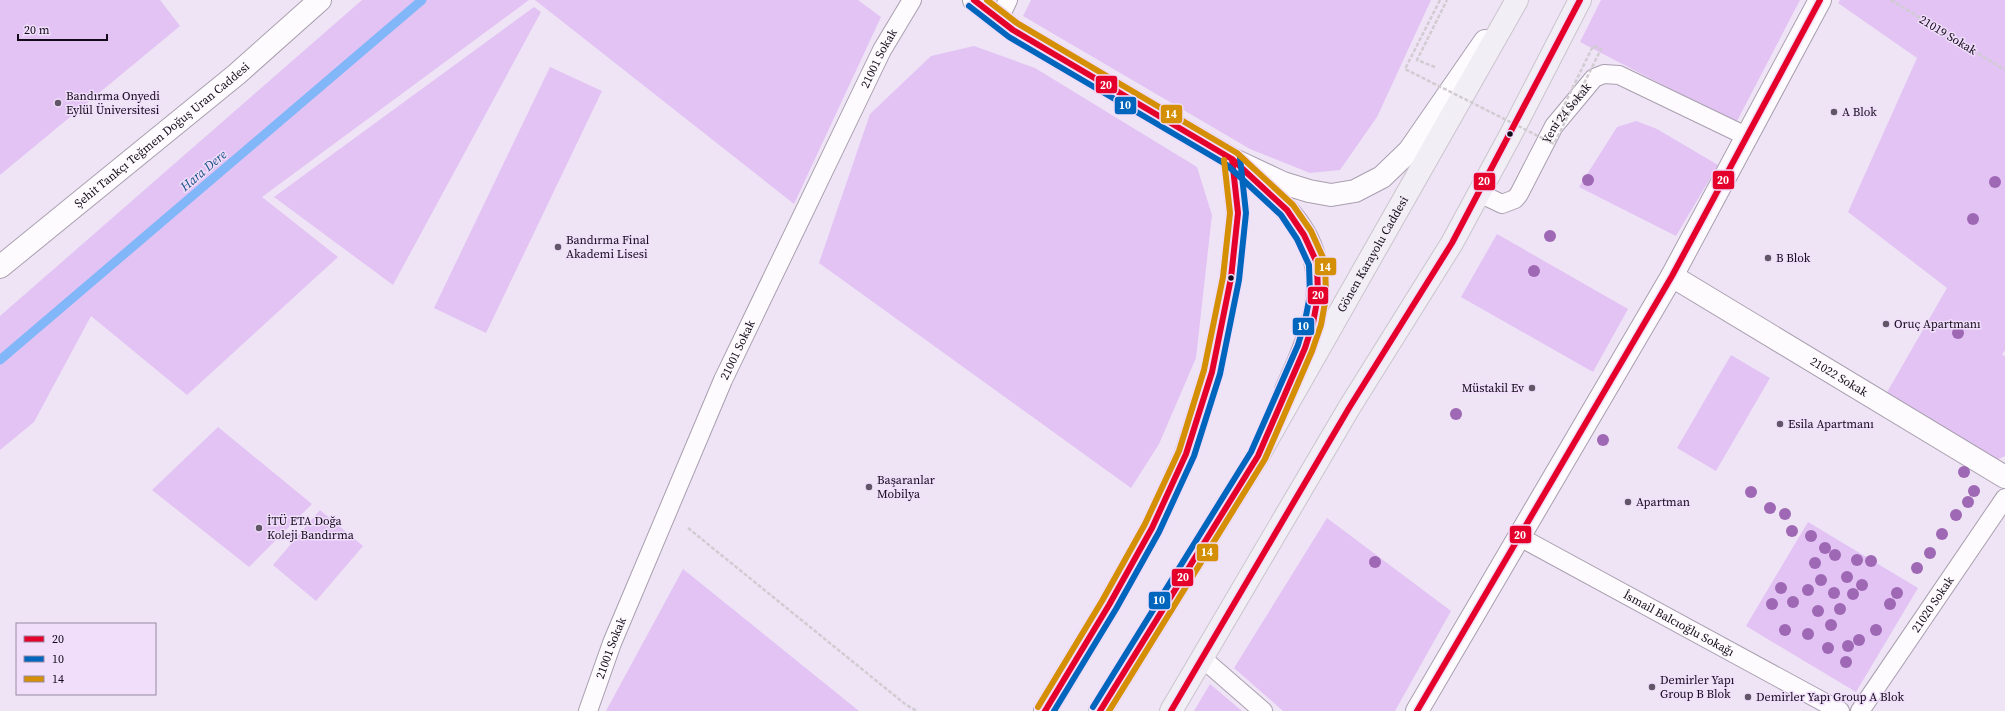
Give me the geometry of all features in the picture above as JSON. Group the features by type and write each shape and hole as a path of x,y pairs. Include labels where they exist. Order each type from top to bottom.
{"highway":[{"name":"Gönen Karayolu Caddesi","path":"1100,711 1258,456 1516,0"},
{"path":"1171,711 1349,408 1452,243 1480,193 1580,0"}],"street":[{"name":"Şehit Tankçı Teğmen Doğuş Uran Caddesi","path":"0,267 237,74 320,0"},
{"path":"974,0 1004,9 1020,34 1232,159 1282,183 1331,195 1356,191 1382,177 1409,151 1459,77 1516,0"},
{"path":"1417,711 1518,536 1672,276 1820,0"},
{"path":"1232,159 1287,210 1304,235 1317,263 1318,296 1314,323 1305,348 1258,456"},
{"path":"1045,711 1109,605 1152,528 1186,454 1212,372 1231,278 1238,213 1232,159"},
{"name":"21022 Sokak","path":"1672,276 2005,477"}],"lane":[{"name":"21001 Sokak","path":"588,711 612,643 722,380 882,50 912,0"},
{"name":"Yeni 24 Sokak","path":"1480,193 1502,204 1515,199 1554,126 1594,78 1604,74 1619,75 1746,136"},
{"name":"21020 Sokak","path":"1860,711 2005,498"},
{"name":"İsmail Balcıoğlu Sokağı","path":"1518,536 1840,711"},
{"path":"1202,658 1263,711"}],"path":[{"path":"1440,0 1405,69 1554,144 1601,50 1593,46 1554,126"},
{"path":"1417,60 1447,0"},
{"name":"21019 Sokak","path":"1891,0 2005,70"},
{"path":"667,512 905,704 917,711"}],"shaded area":[{"name":"Bandırma Onyedi Eylül Üniversitesi","path":"0,0 160,0 180,26 0,175"},
{"path":"362,0 529,0 262,197 338,257 187,395 91,316 34,422 0,450 0,316"},
{"path":"535,0 858,0 881,17 794,204"},
{"path":"1031,0 1431,0 1377,117 1340,170 1310,173 1250,149 1023,16"},
{"path":"1601,0 1800,0 1736,123 1580,42"},
{"path":"1840,0 2005,0 2005,350 2002,355 2005,356 2005,456 1994,461 1886,394 1947,288 1848,212 1917,58 1838,3"},
{"path":"534,7 541,12 393,285 274,197"},
{"path":"974,46 1035,68 1197,167 1212,215 1196,358 1159,444 1131,488 819,263 870,114 931,56"},
{"path":"550,67 602,91 486,333 434,308"},
{"path":"1636,121 1657,129 1718,165 1676,236 1579,187 1617,127"},
{"path":"1497,234 1628,309 1593,372 1461,297"},
{"path":"1731,355 1770,378 1716,471 1677,448"},
{"path":"218,427 312,504 249,567 152,490"},
{"path":"320,510 363,546 316,601 273,565"},
{"path":"1327,518 1451,611 1395,711 1283,711 1234,668"},
{"path":"1808,522 1918,588 1856,692 1746,626"},
{"path":"683,569 859,711 606,711"},
{"path":"1210,684 1242,711 1194,711"}],"waterway":[{"name":"Hara Dere","path":"0,360 422,0"}],"transit line":[{"name":"20","path":"974,0 1013,30 1232,159 1287,210 1304,235 1317,263 1318,296 1313,323 1305,348 1258,456 1100,711"},
{"name":"14","path":"987,0 1017,23 1237,153 1293,205 1311,231 1325,262 1326,297 1321,325 1312,351 1265,459 1109,711"},
{"name":"20","path":"1171,711 1349,408 1452,243 1580,0"},
{"name":"20","path":"1417,711 1672,276 1820,0"},
{"name":"10","path":"969,6 1009,37 1227,165 1281,215 1297,239 1309,265 1310,295 1305,321 1298,345 1251,452 1093,707"},
{"name":"10","path":"1054,711 1116,609 1159,532 1194,456 1220,374 1239,280 1246,213 1240,158"},
{"name":"20","path":"1045,711 1109,605 1152,528 1186,454 1212,372 1231,278 1238,213 1232,159"},
{"name":"14","path":"1038,707 1102,601 1145,524 1179,451 1204,370 1223,277 1230,213 1224,160"}],"place":[{"name":"Bandırma Onyedi Eylül Üniversitesi","path":"58,103"},
{"name":"A Blok","path":"1834,112"},
{"name":"Bandırma Final Akademi Lisesi","path":"558,247"},
{"name":"B Blok","path":"1768,258"},
{"name":"Oruç Apartmanı","path":"1886,324"},
{"name":"Müstakil Ev","path":"1532,388"},
{"name":"Esila Apartmanı","path":"1780,424"},
{"name":"Başaranlar Mobilya","path":"869,487"},
{"name":"Apartman","path":"1628,502"},
{"name":"İTÜ ETA Doğa Koleji Bandırma","path":"259,528"},
{"name":"Demirler Yapı Group B Blok","path":"1652,687"},
{"name":"Demirler Yapı Group A Blok","path":"1748,697"}]}
